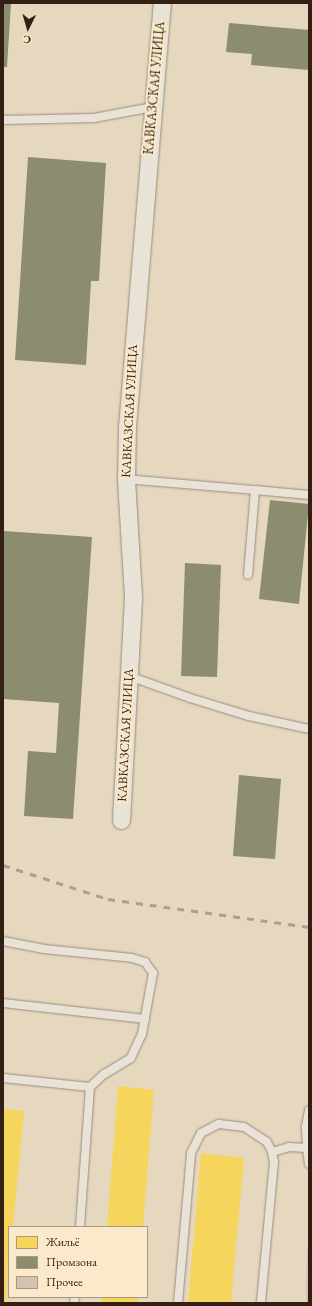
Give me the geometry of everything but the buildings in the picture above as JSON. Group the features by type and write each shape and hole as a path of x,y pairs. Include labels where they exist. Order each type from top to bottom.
{"street":[{"name":"КАВКАЗСКАЯ УЛИЦА","path":"121,820 133,597 126,479 127,427 162,3"}],"lane":[{"path":"3,120 94,118 153,106"},
{"path":"126,479 309,495"},
{"path":"248,575 255,490"},
{"path":"129,676 190,698 249,716 309,729"},
{"path":"3,941 145,962 152,973 142,1034 131,1058 104,1074 90,1087 80,1226"},
{"path":"3,1003 145,1019"},
{"path":"3,1078 90,1087"},
{"path":"309,1110 307,1148 309,1164"},
{"path":"178,1303 191,1153 201,1133 219,1124 244,1127 267,1142 272,1152 274,1162 261,1303"},
{"path":"272,1152 289,1147 307,1148"}],"railway":[{"path":"3,865 108,899 309,927"}]}
